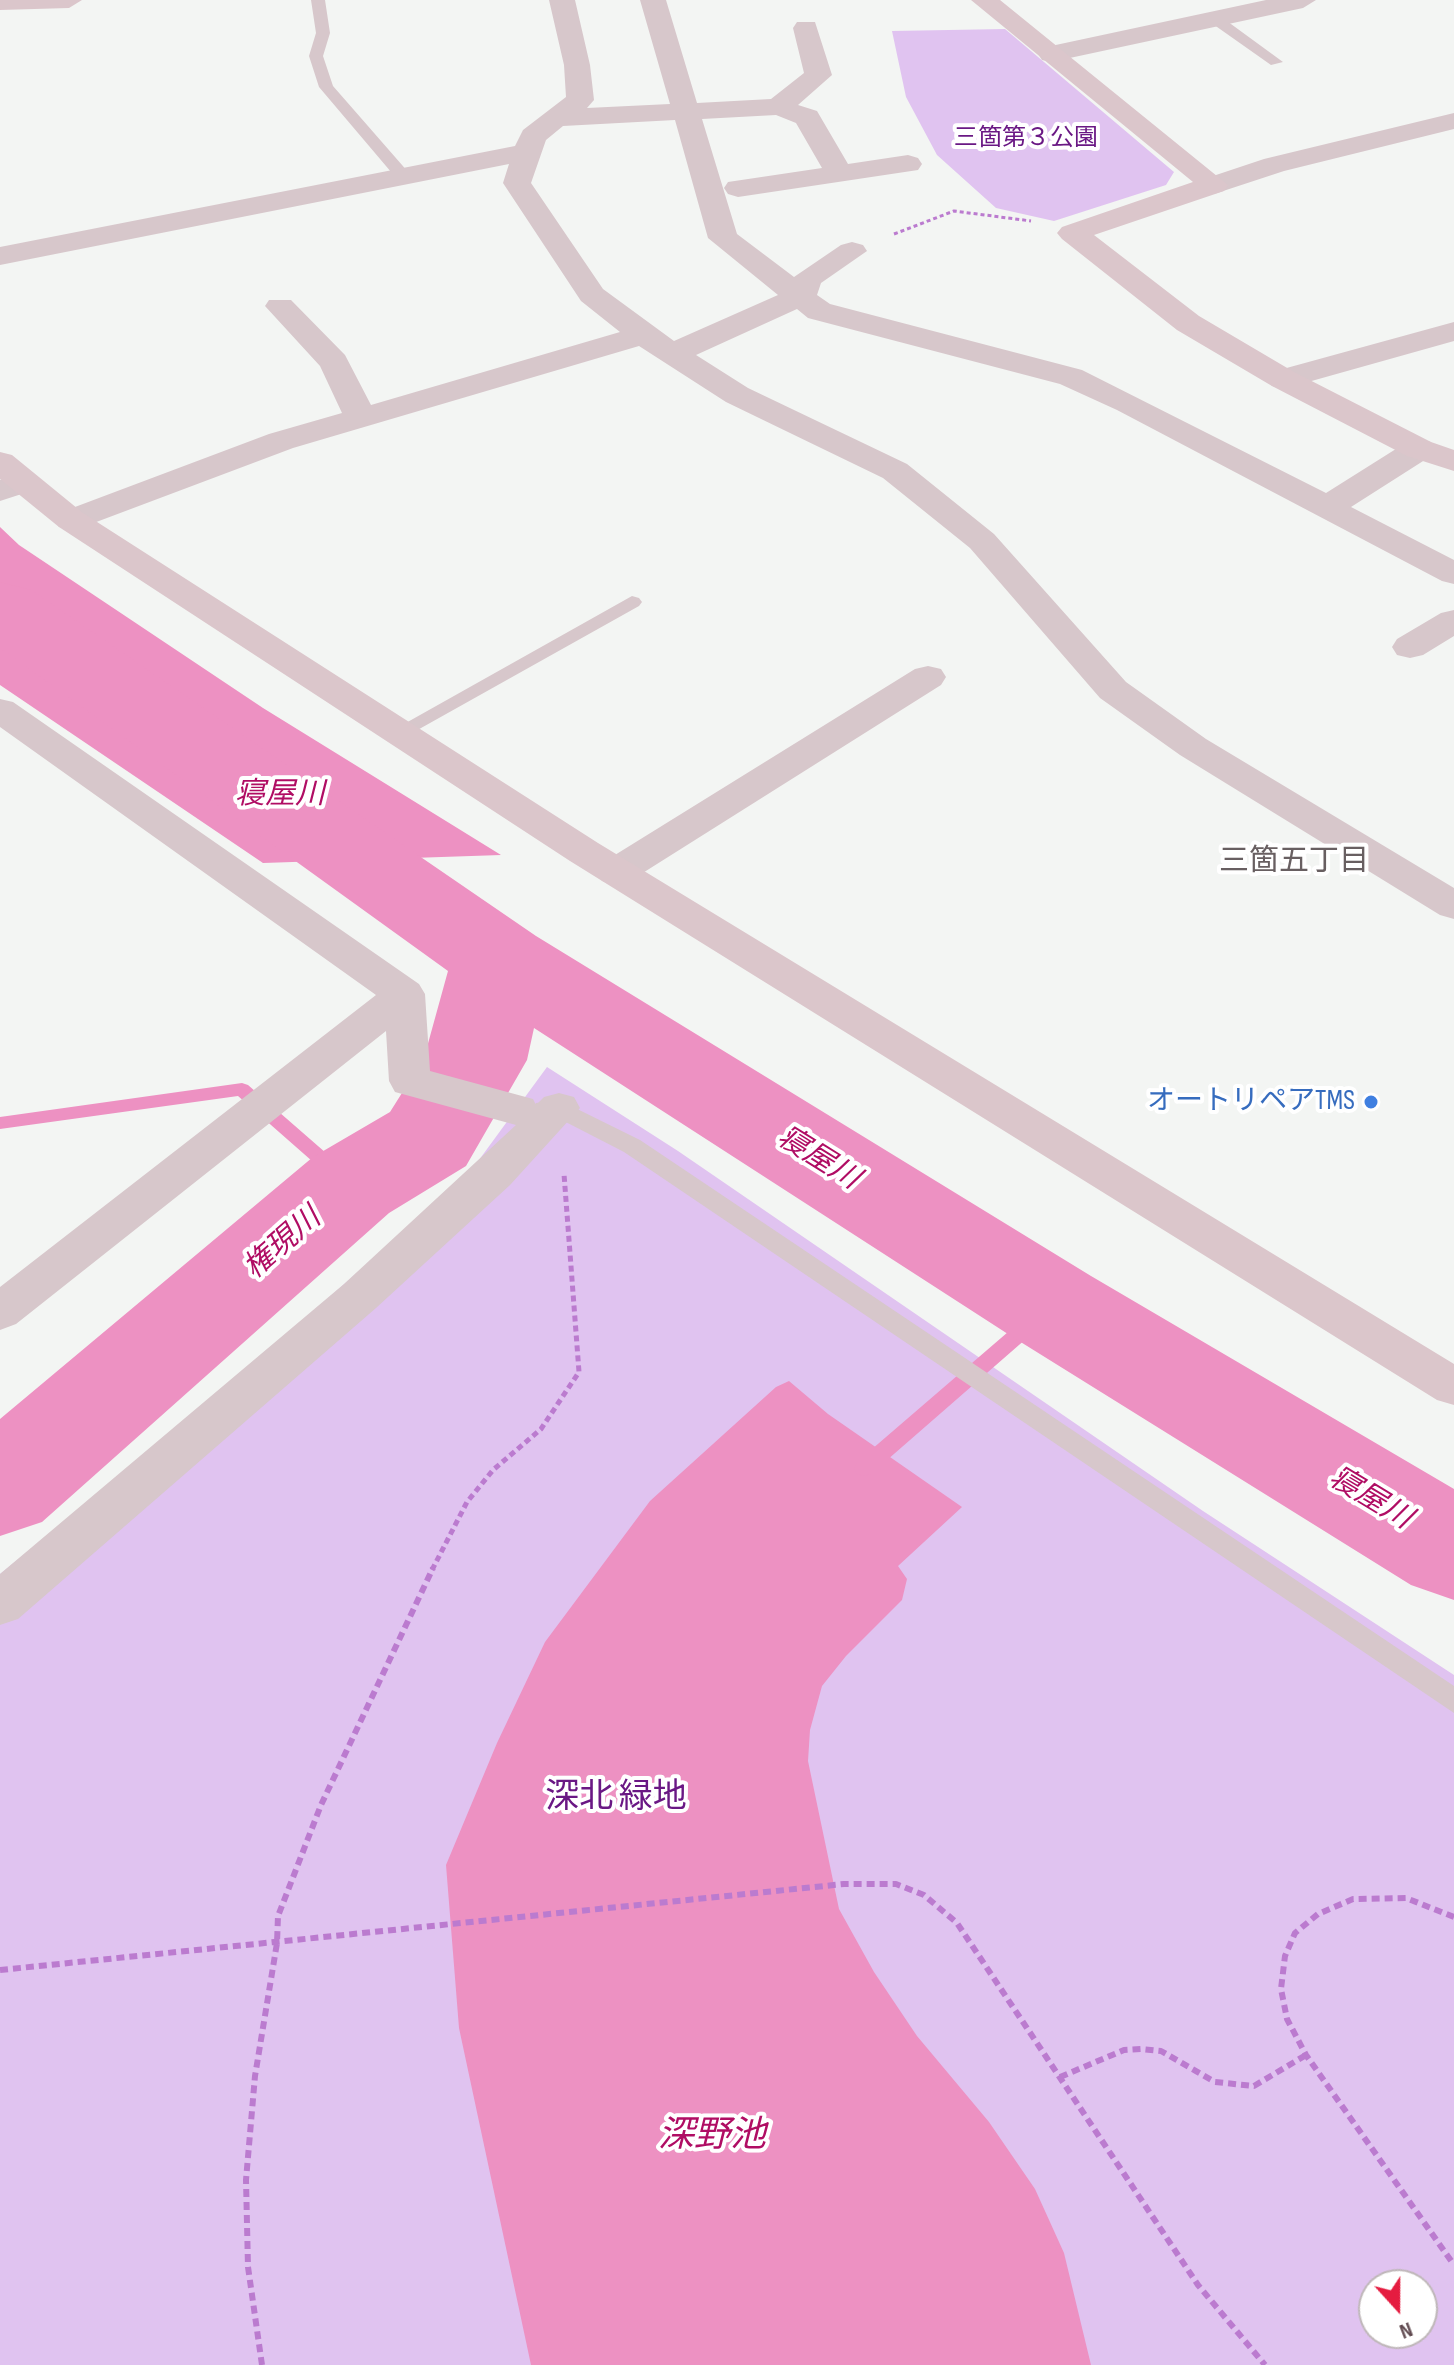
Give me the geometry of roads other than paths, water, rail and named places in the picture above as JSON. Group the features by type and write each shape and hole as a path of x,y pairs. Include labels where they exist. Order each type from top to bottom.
{"street":[{"path":"0,2 69,0"},
{"path":"562,0 577,65 580,100 533,136 517,183 592,295 658,344 737,395 895,471 982,541 1113,690 1193,747 1454,906"},
{"path":"653,0 683,112 723,238 819,311 1071,377 1128,403 1454,574"},
{"path":"984,0 1214,185"},
{"path":"1051,54 1303,0"},
{"path":"778,107 818,75 806,28"},
{"path":"559,118 778,107 807,117 840,174"},
{"path":"1454,121 1274,165 1072,233 1188,323 1283,379 1419,449 1454,461"},
{"path":"0,256 529,152"},
{"path":"738,188 908,164"},
{"path":"801,296 808,278 852,251"},
{"path":"71,520 267,446 361,418 658,344 801,296"},
{"path":"280,306 334,362 361,418"},
{"path":"1283,379 1454,331"},
{"path":"1326,508 1419,449"},
{"path":"7,479 616,872 1448,1376"},
{"path":"1410,647 1454,621"},
{"path":"616,872 928,677"},
{"path":"0,710 404,994"},
{"path":"0,1604 360,1296 494,1174 538,1109 410,1081 404,994"},
{"path":"0,1312 292,1086 404,994"}],"lane":[{"path":"318,0 323,33 316,56 326,87 403,176"},
{"path":"1215,19 1276,62"},
{"path":"398,733 632,602"},
{"path":"538,1109 632,1146 1454,1701"}],"water":[{"name":"寝屋川","path":"0,527 19,545 263,708 501,855 263,863 0,685"},
{"name":"深野池","path":"789,1381 828,1414 962,1507 898,1566 907,1579 902,1600 846,1656 822,1686 810,1730 808,1761 839,1909 874,1972 917,2036 989,2122 1035,2189 1064,2253 1091,2365 531,2365 459,2028 446,1865 497,1743 545,1642 650,1501 776,1387"}],"waterway":[{"name":"寝屋川","path":"0,608 501,960"},
{"name":"権現川","path":"0,1488 351,1185 428,1139 475,1060 501,960"},
{"name":"寝屋川","path":"501,960 1051,1306 1454,1550"},
{"path":"0,1123 242,1089 351,1185"},
{"path":"864,1468 1051,1306"}],"place":[{"name":"オートリペアTMS","path":"1371,1102"}],"district":[{"name":"三箇五丁目","path":"1294,862"}],"park label":[{"name":"三箇第３公園","path":"1026,139"},
{"name":"深北 緑地","path":"616,1798"}]}
